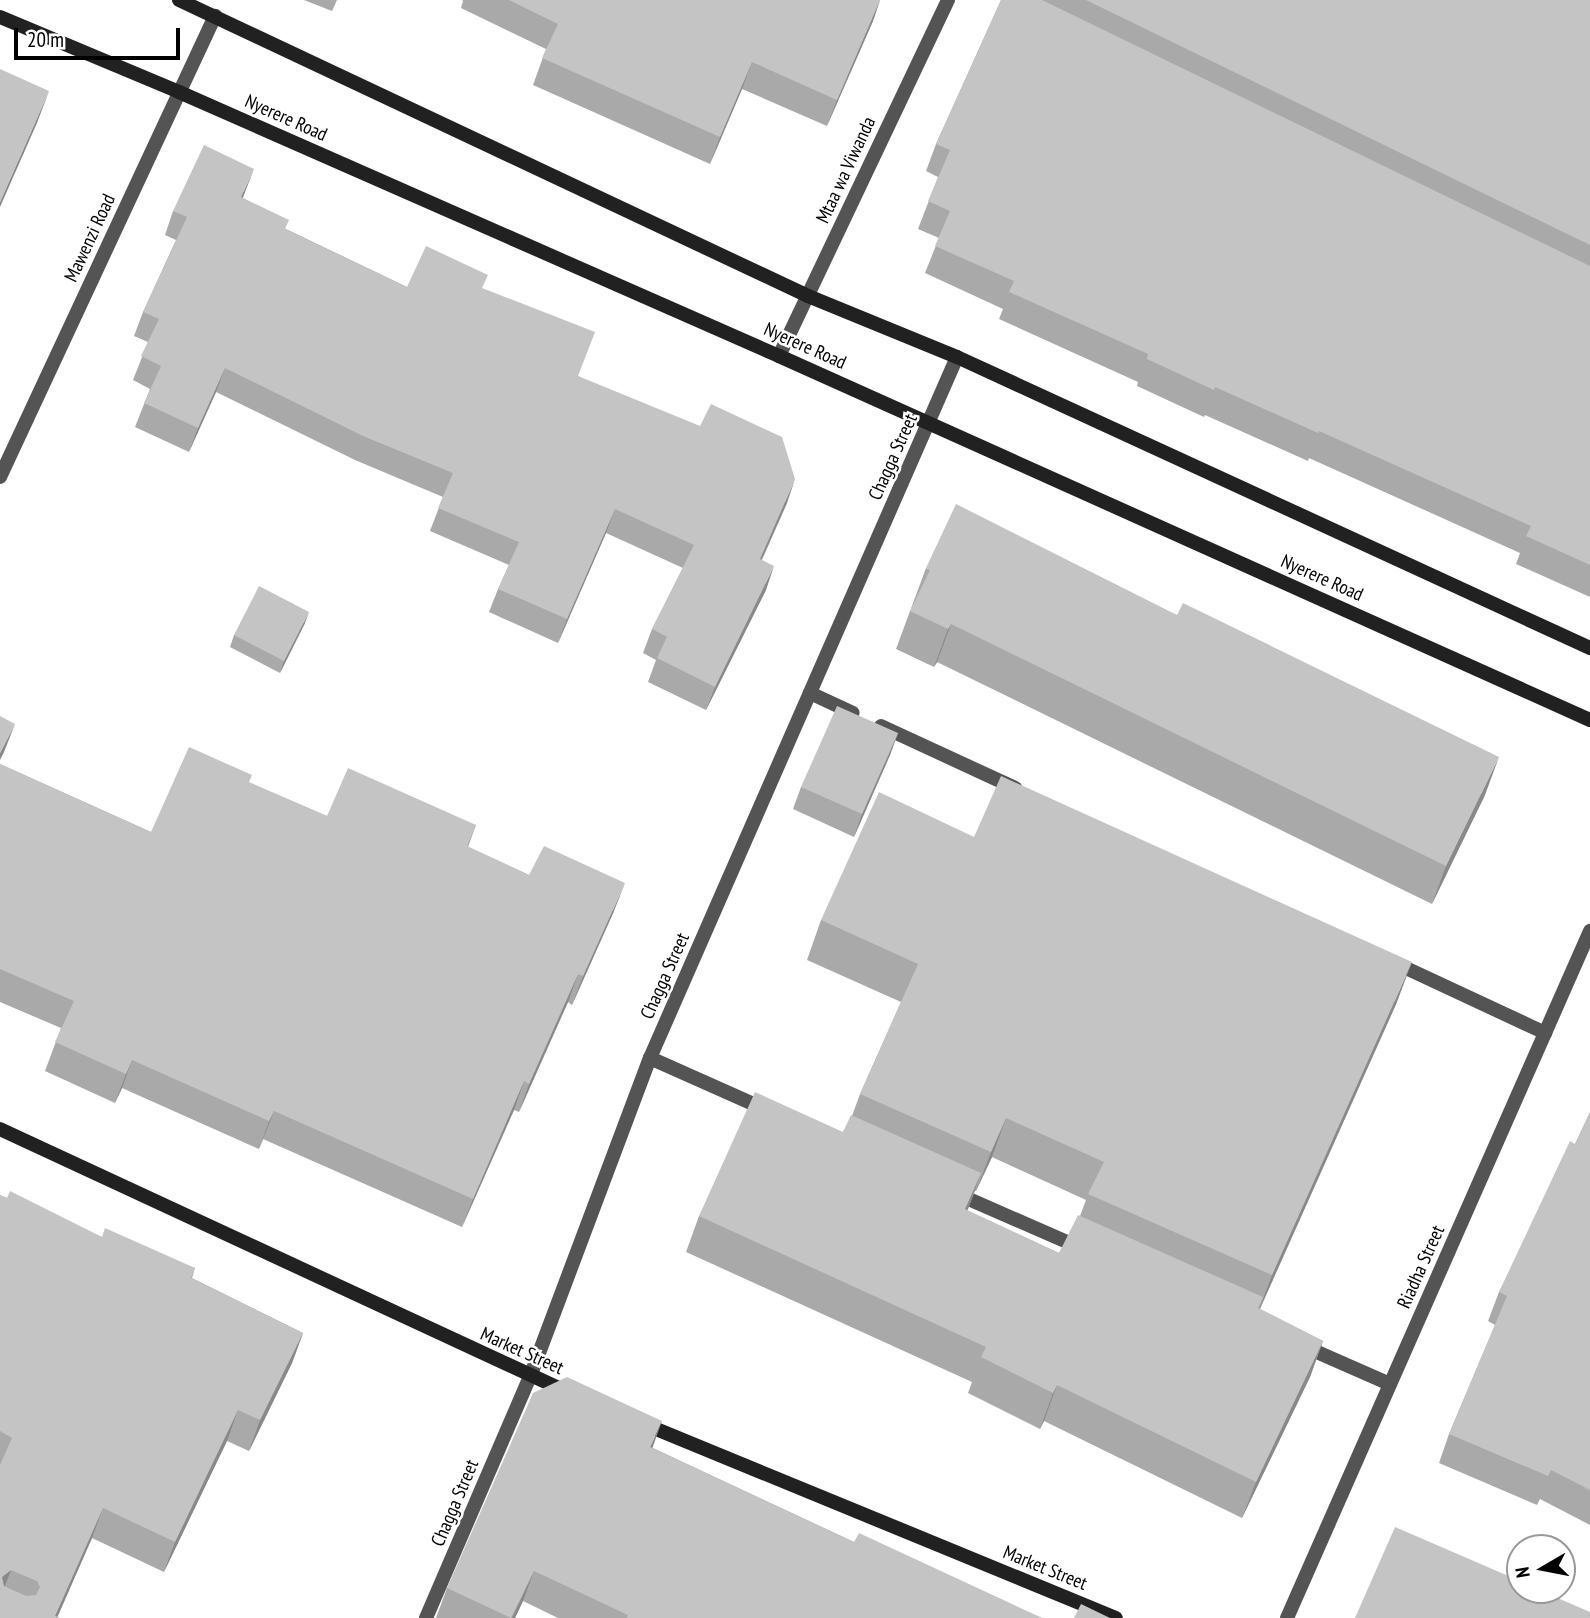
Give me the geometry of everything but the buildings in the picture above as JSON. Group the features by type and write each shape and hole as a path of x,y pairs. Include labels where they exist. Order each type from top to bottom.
{"main road":[{"path":"178,0 808,296 957,357 1590,648"},
{"name":"Nyerere Road","path":"0,17 179,92 779,356 1590,720"},
{"name":"Market Street","path":"0,1129 530,1377 581,1398"},
{"name":"Market Street","path":"632,1419 1116,1618"}],"street":[{"name":"Mtaa wa Viwanda","path":"779,356 948,0"},
{"name":"Mawenzi Road","path":"0,477 215,16"},
{"name":"Chagga Street","path":"426,1618 530,1377 650,1058 957,357"},
{"path":"810,693 1025,793"},
{"name":"Riadha Street","path":"1287,1618 1590,931"},
{"path":"1380,957 1545,1033"},
{"path":"650,1058 777,1114"},
{"path":"943,1187 1097,1255"},
{"path":"1288,1339 1391,1384"}]}
